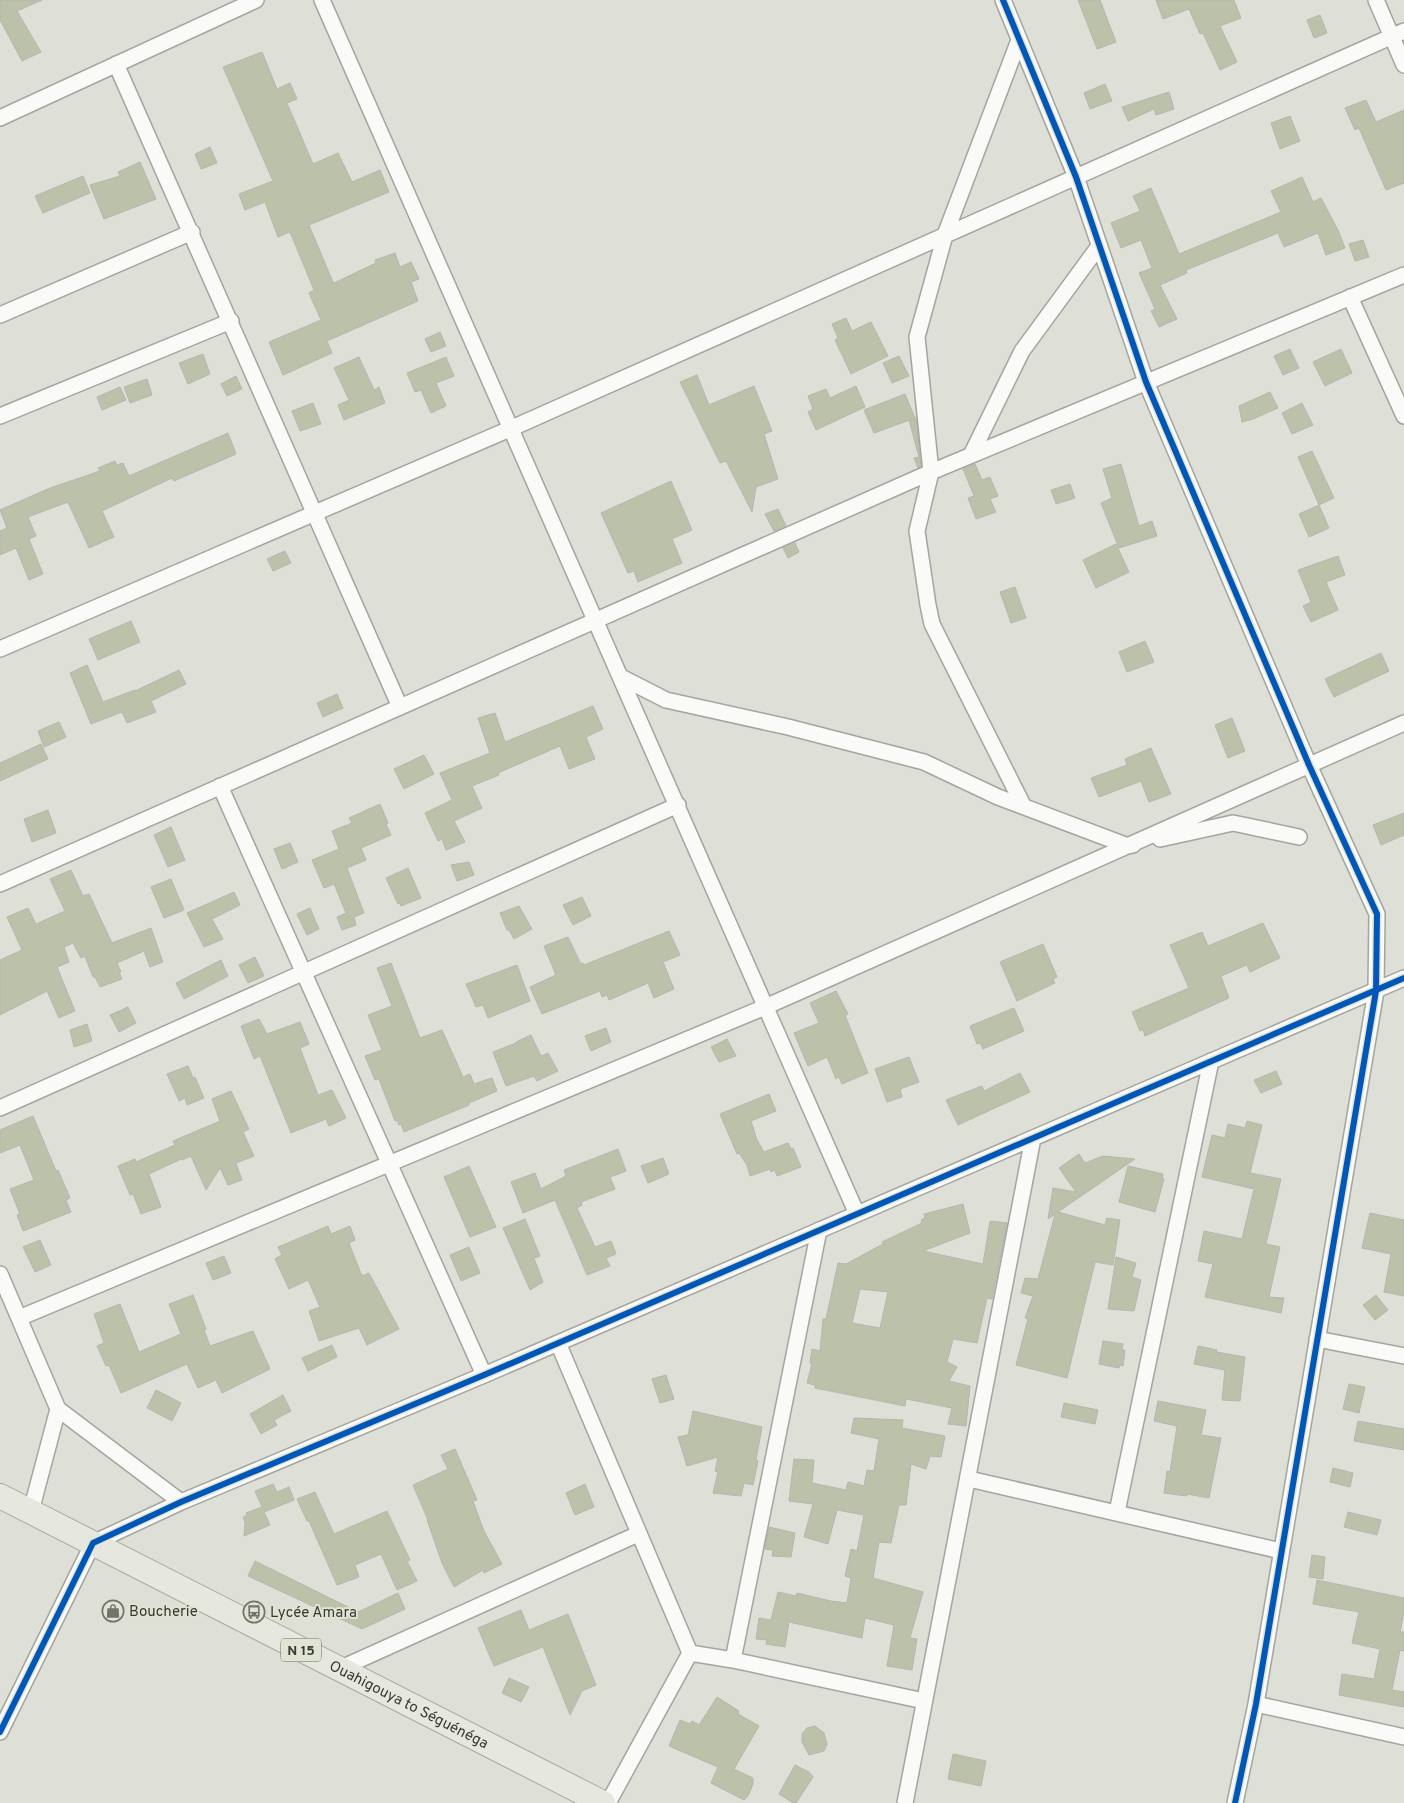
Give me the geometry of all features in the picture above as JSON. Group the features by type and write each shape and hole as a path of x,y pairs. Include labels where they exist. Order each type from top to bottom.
{"main road":[{"name":"Ouahigouya to Séguénéga","path":"0,1496 603,1803"}],"street":[{"path":"0,118 256,0"},
{"path":"322,0 678,805 764,1007 857,1214"},
{"path":"1003,0 1076,177 1146,382 1309,765 1377,914 1376,991 1256,1704 1235,1803"},
{"path":"1376,0 1398,34 1404,65"},
{"path":"0,649 512,428 1398,34"},
{"path":"1019,40 945,235 917,337 932,472 917,531 932,624 1024,807"},
{"path":"116,64 192,232 400,707"},
{"path":"0,315 192,232"},
{"path":"971,455 1022,351 1099,246"},
{"path":"0,884 971,455 1404,274"},
{"path":"1350,297 1404,416"},
{"path":"0,416 231,321"},
{"path":"621,677 666,700 788,727 924,762 998,797 1128,846 1233,822 1299,837"},
{"path":"19,1318 764,1007 1404,723"},
{"path":"220,786 484,1375"},
{"path":"0,1108 678,805"},
{"path":"0,1732 93,1543 182,1502 484,1375 1404,978"},
{"path":"1117,1512 1211,1062"},
{"path":"905,1803 1033,1138"},
{"path":"733,1660 819,1230"},
{"path":"2,1281 58,1409 182,1502"},
{"path":"1317,1339 1404,1356"},
{"path":"558,1343 690,1653"},
{"path":"30,1511 58,1409"},
{"path":"968,1479 1281,1551"},
{"path":"339,1669 638,1534"},
{"path":"690,1653 733,1660 924,1701"},
{"path":"608,1803 690,1653"},
{"path":"1256,1704 1404,1737"}],"building":[{"path":"0,0 42,0 17,11 41,52 22,61 0,20"},
{"path":"1078,0 1100,0 1116,42 1097,49"},
{"path":"1156,0 1234,0 1241,18 1220,26 1237,62 1220,70 1203,33 1200,34 1189,9 1163,19"},
{"path":"1320,15 1327,33 1314,38 1307,20"},
{"path":"262,52 277,89 290,83 297,99 287,103 313,164 338,153 352,182 380,170 389,192 309,225 333,282 376,263 375,260 395,253 400,267 411,262 419,279 411,282 418,301 327,341 332,353 283,375 269,342 321,320 309,293 314,290 290,232 278,237 265,202 245,210 239,194 273,181 223,67"},
{"path":"1105,84 1112,101 1090,109 1084,93"},
{"path":"1169,92 1174,109 1156,115 1154,109 1128,121 1122,107"},
{"path":"1366,100 1376,122 1404,110 1404,183 1386,190 1359,128 1355,130 1345,108"},
{"path":"1290,116 1300,141 1280,149 1271,123"},
{"path":"210,147 217,163 201,169 195,154"},
{"path":"140,162 156,199 104,219 90,185 120,176 118,172"},
{"path":"83,176 90,193 43,213 35,196"},
{"path":"1302,177 1313,202 1321,198 1345,248 1326,255 1318,233 1284,247 1278,233 1186,270 1187,273 1160,285 1177,319 1159,327 1151,311 1155,309 1139,273 1152,268 1141,240 1121,248 1111,223 1140,211 1133,196 1151,188 1179,254 1281,212 1271,191"},
{"path":"1363,240 1369,257 1355,261 1349,244"},
{"path":"846,318 852,331 871,322 888,356 851,374 835,340 838,338 832,324"},
{"path":"440,332 446,346 431,352 425,339"},
{"path":"1290,349 1299,368 1283,375 1274,356"},
{"path":"1341,349 1352,373 1325,386 1313,362"},
{"path":"203,354 210,374 188,384 179,363"},
{"path":"899,356 909,376 892,383 883,363"},
{"path":"359,357 374,390 379,387 385,403 344,420 338,405 349,400 334,368"},
{"path":"446,357 454,376 436,383 446,406 431,413 421,390 415,392 407,373"},
{"path":"697,375 709,405 754,386 772,431 764,434 778,479 756,487 752,512 726,461 720,463 680,382"},
{"path":"236,376 242,389 227,396 221,384"},
{"path":"147,379 152,395 130,403 124,387"},
{"path":"856,386 865,407 816,430 808,412 813,409 808,396 826,389 830,398"},
{"path":"120,387 126,400 102,410 97,397"},
{"path":"1270,392 1278,408 1242,422 1239,406"},
{"path":"905,394 915,418 874,433 864,410"},
{"path":"313,403 321,424 300,431 292,411"},
{"path":"1302,403 1313,425 1292,434 1282,413"},
{"path":"916,418 921,466 918,468 914,458 919,457 909,420"},
{"path":"228,433 236,454 174,481 172,478 102,511 114,537 89,548 68,502 28,517 36,536 29,539 43,574 29,580 16,548 0,555 0,531 7,528 0,510 50,488 100,471 98,468 115,461 117,465 123,463 129,476"},
{"path":"1312,451 1334,498 1319,505 1298,457"},
{"path":"975,464 982,480 990,477 998,496 990,499 996,512 976,519 968,498 974,496 963,469"},
{"path":"1121,464 1139,526 1152,521 1157,536 1119,548 1101,503 1112,498 1103,469"},
{"path":"671,481 692,530 672,539 682,563 638,582 634,571 628,573 601,513"},
{"path":"1070,484 1075,498 1056,504 1051,490"},
{"path":"1319,505 1329,528 1309,537 1299,514"},
{"path":"778,509 786,526 774,531 765,514"},
{"path":"795,543 799,552 788,558 783,548"},
{"path":"1116,544 1129,572 1096,588 1083,560"},
{"path":"285,551 291,563 273,571 267,559"},
{"path":"1338,556 1345,575 1326,582 1338,610 1311,622 1303,606 1311,602 1298,570"},
{"path":"1015,587 1026,618 1011,623 1000,592"},
{"path":"131,621 140,642 98,660 89,639"},
{"path":"1145,641 1154,662 1127,672 1119,652"},
{"path":"1381,653 1389,671 1334,697 1325,679"},
{"path":"87,665 103,702 135,691 179,670 186,684 151,701 156,712 127,723 122,712 91,724 70,673"},
{"path":"337,694 343,708 323,717 317,703"},
{"path":"593,706 603,729 586,737 595,759 569,769 560,746 472,786 482,808 454,821 465,842 446,850 442,839 438,841 425,813 452,800 440,773 490,753 478,718 495,713 505,742"},
{"path":"1232,718 1245,751 1228,758 1215,725"},
{"path":"59,722 66,737 44,747 38,731"},
{"path":"41,744 48,759 0,781 0,763"},
{"path":"1151,748 1171,794 1149,802 1141,781 1099,797 1091,778 1127,765 1125,759"},
{"path":"424,755 434,774 404,789 394,769"},
{"path":"380,804 391,835 361,848 366,860 347,868 364,913 354,917 356,925 342,930 337,917 346,913 334,884 324,888 312,860 339,849 332,831 352,823 349,818"},
{"path":"48,810 56,833 32,842 24,819"},
{"path":"1404,813 1404,835 1381,845 1373,825"},
{"path":"171,827 185,860 168,867 154,835"},
{"path":"290,843 298,862 282,869 274,849"},
{"path":"469,862 474,875 457,881 451,865"},
{"path":"408,868 421,898 401,906 400,903 398,904 386,878"},
{"path":"71,870 83,896 89,894 112,943 151,928 163,962 150,967 144,951 117,963 122,979 100,987 95,977 93,977 85,956 81,958 73,943 64,947 69,962 57,967 75,1011 59,1018 47,991 0,1015 0,960 22,950 7,917 28,908 36,924 65,911 50,879"},
{"path":"171,879 184,910 164,918 151,887"},
{"path":"234,892 240,905 212,919 223,939 204,947 187,913"},
{"path":"582,897 591,916 573,925 563,905"},
{"path":"519,906 532,929 514,939 509,930 507,930 500,913"},
{"path":"310,908 319,929 307,935 297,914"},
{"path":"1263,923 1280,958 1250,972 1247,965 1221,976 1229,998 1145,1036 1143,1030 1140,1031 1132,1012 1189,988 1170,945 1202,932 1208,946"},
{"path":"669,931 680,955 663,962 674,989 654,998 648,983 609,1000 607,995 602,997 600,991 542,1014 530,987 556,975 544,946 568,937 581,964 583,963 584,965"},
{"path":"1043,944 1057,977 1053,979 1055,983 1017,1001 1000,962"},
{"path":"255,957 264,976 248,983 239,965"},
{"path":"221,960 228,976 184,999 176,983"},
{"path":"391,963 420,1038 442,1030 463,1077 470,1074 474,1084 492,1078 497,1091 469,1103 469,1105 404,1132 401,1124 399,1125 397,1120 395,1121 379,1079 375,1080 365,1056 382,1050 368,1015 392,1006 377,968"},
{"path":"517,965 530,1001 488,1018 483,1005 476,1007 466,984"},
{"path":"836,991 848,1014 845,1015 868,1073 842,1084 839,1077 836,1079 827,1057 808,1066 794,1033 819,1023 810,1003"},
{"path":"128,1007 136,1023 119,1032 110,1015"},
{"path":"1014,1008 1024,1031 983,1049 980,1043 977,1044 970,1026"},
{"path":"259,1019 267,1034 300,1022 309,1044 300,1048 318,1095 332,1090 346,1118 329,1126 326,1119 291,1133 260,1056 254,1059 241,1026"},
{"path":"87,1024 92,1041 74,1047 70,1030"},
{"path":"606,1028 611,1042 591,1051 585,1036"},
{"path":"531,1035 541,1056 548,1053 558,1071 537,1081 534,1076 506,1086 493,1052"},
{"path":"727,1039 736,1056 719,1062 711,1047"},
{"path":"909,1057 919,1082 900,1089 902,1097 887,1102 875,1069"},
{"path":"188,1066 204,1098 187,1105 185,1098 179,1101 167,1074"},
{"path":"1276,1071 1282,1084 1261,1093 1254,1080"},
{"path":"1020,1073 1030,1092 958,1125 946,1100 982,1086 984,1091"},
{"path":"231,1091 249,1129 243,1132 254,1156 236,1163 242,1180 228,1185 220,1168 206,1190 191,1156 181,1159 149,1174 161,1207 141,1214 133,1194 130,1195 118,1166 135,1159 136,1162 175,1145 173,1141 220,1121 212,1099"},
{"path":"769,1094 776,1111 751,1121 757,1140 764,1152 788,1143 791,1149 793,1148 801,1167 777,1176 775,1170 771,1172 770,1169 750,1176 747,1165 739,1153 737,1154 720,1114"},
{"path":"33,1116 56,1171 58,1170 70,1198 66,1200 71,1212 23,1231 17,1215 20,1214 10,1189 34,1180 20,1145 0,1153 0,1130"},
{"path":"1247,1121 1262,1125 1250,1173 1281,1179 1266,1244 1280,1247 1269,1297 1284,1298 1281,1313 1205,1297 1213,1264 1198,1261 1204,1231 1242,1239 1254,1189 1202,1177 1212,1135 1225,1138 1228,1124 1245,1128"},
{"path":"618,1149 626,1171 610,1177 615,1189 581,1202 582,1205 577,1208 595,1247 611,1241 616,1254 606,1258 610,1266 587,1275 555,1200 523,1213 511,1182 535,1173 541,1189 566,1176 564,1170"},
{"path":"1079,1154 1085,1163 1103,1156 1135,1159 1058,1212 1105,1225 1107,1218 1120,1220 1113,1265 1095,1262 1067,1378 1016,1365 1028,1319 1025,1318 1033,1296 1021,1293 1025,1278 1038,1279 1055,1214 1048,1219 1053,1188 1076,1192 1059,1168"},
{"path":"663,1158 669,1174 648,1183 641,1166"},
{"path":"469,1166 496,1227 470,1237 444,1177"},
{"path":"1128,1166 1163,1174 1162,1179 1164,1179 1155,1212 1119,1202"},
{"path":"963,1204 970,1233 923,1251 983,1264 990,1221 1007,1223 992,1299 987,1298 977,1343 953,1339 947,1362 957,1367 949,1381 970,1386 966,1426 948,1424 952,1408 906,1399 905,1406 815,1388 815,1385 807,1383 812,1363 810,1363 812,1349 820,1351 823,1319 826,1319 838,1263 846,1264 883,1244 882,1242 922,1223 921,1220 925,1218 924,1214","holes":["860,1289 888,1292 880,1328 852,1323"]},
{"path":"1370,1213 1404,1220 1404,1296 1384,1292 1391,1254 1362,1248"},
{"path":"525,1219 540,1256 534,1258 543,1282 530,1290 503,1228"},
{"path":"328,1226 331,1234 350,1226 355,1240 349,1243 362,1276 369,1273 399,1329 367,1345 359,1328 319,1341 309,1311 320,1307 308,1280 289,1289 275,1259 282,1255 278,1247"},
{"path":"40,1240 51,1265 35,1272 23,1247"},
{"path":"469,1247 480,1273 461,1281 450,1255"},
{"path":"224,1256 231,1273 213,1280 206,1263"},
{"path":"1116,1257 1136,1263 1132,1277 1141,1280 1134,1311 1108,1309"},
{"path":"193,1295 206,1329 204,1330 210,1346 253,1331 270,1369 222,1393 216,1380 198,1388 187,1364 121,1393 109,1365 106,1366 97,1346 104,1343 94,1314 120,1304 139,1352 181,1334 169,1304"},
{"path":"1376,1295 1388,1310 1375,1320 1363,1305"},
{"path":"1103,1341 1123,1344 1122,1350 1125,1350 1123,1366 1120,1365 1119,1368 1099,1364"},
{"path":"332,1345 337,1357 308,1371 302,1358"},
{"path":"1198,1346 1217,1350 1216,1352 1245,1357 1240,1401 1222,1400 1225,1370 1194,1364"},
{"path":"666,1375 674,1399 660,1403 652,1379"},
{"path":"1349,1384 1365,1387 1359,1413 1343,1409"},
{"path":"156,1390 181,1403 172,1421 147,1408"},
{"path":"283,1395 291,1411 274,1420 277,1425 261,1434 250,1414"},
{"path":"1158,1401 1206,1410 1201,1435 1221,1438 1209,1498 1187,1494 1187,1496 1164,1493 1167,1471 1170,1472 1177,1426 1154,1421"},
{"path":"1064,1403 1098,1410 1095,1424 1061,1417"},
{"path":"693,1411 762,1427 753,1485 744,1483 741,1496 713,1493 718,1472 715,1471 718,1457 687,1466 678,1437 688,1435"},
{"path":"854,1418 903,1420 902,1428 945,1436 941,1457 930,1456 926,1469 911,1464 906,1505 899,1505 891,1543 879,1542 873,1578 923,1592 910,1638 917,1639 912,1670 887,1666 894,1625 865,1618 862,1638 789,1622 785,1647 766,1644 767,1640 756,1639 759,1618 771,1620 778,1592 796,1596 797,1593 847,1603 851,1578 845,1576 851,1549 857,1551 864,1515 837,1510 828,1544 804,1537 813,1504 789,1501 794,1459 814,1460 812,1483 846,1490 848,1482 864,1486 867,1470 874,1471 879,1439 851,1433"},
{"path":"1358,1421 1404,1429 1404,1450 1354,1441"},
{"path":"455,1449 477,1500 473,1501 484,1531 502,1564 484,1573 483,1570 454,1587 442,1563 428,1520 413,1485 448,1469 441,1455"},
{"path":"1333,1468 1353,1473 1350,1487 1330,1482"},
{"path":"273,1484 277,1492 289,1487 294,1500 264,1512 270,1525 244,1536 245,1522 243,1517 247,1515 246,1513 262,1507 255,1491"},
{"path":"585,1484 594,1507 575,1515 566,1493"},
{"path":"315,1492 334,1534 387,1511 410,1560 407,1561 417,1581 397,1590 381,1554 355,1565 359,1577 337,1585 309,1521 307,1521 297,1499"},
{"path":"1348,1512 1381,1520 1377,1535 1344,1527"},
{"path":"769,1527 795,1533 791,1557 772,1556 773,1550 765,1549"},
{"path":"1312,1555 1325,1557 1323,1579 1309,1577"},
{"path":"255,1561 358,1612 398,1593 405,1609 362,1629 248,1576"},
{"path":"1317,1580 1404,1598 1404,1612 1400,1632 1404,1632 1404,1651 1400,1650 1392,1690 1404,1692 1404,1707 1339,1695 1342,1674 1374,1679 1380,1649 1352,1643 1359,1612 1313,1604"},
{"path":"521,1610 529,1630 568,1614 596,1685 582,1691 570,1715 543,1647 494,1666 478,1628"},
{"path":"509,1678 529,1687 521,1702 502,1693"},
{"path":"717,1697 739,1711 738,1714 759,1726 734,1769 753,1778 753,1784 748,1796 744,1800 711,1783 718,1767 669,1746 680,1720 690,1724 692,1721 699,1725"},
{"path":"815,1726 824,1733 827,1744 824,1751 809,1755 802,1742 802,1734 807,1728"},
{"path":"953,1754 986,1761 981,1786 948,1779"},
{"path":"795,1765 809,1772 813,1777 796,1803 793,1803 779,1794"}],"cycle path":[{"path":"1003,0 1076,177 1146,382 1309,765 1377,914 1376,991 1256,1704 1235,1803"},
{"path":"0,1732 93,1543 181,1502 484,1375 1404,978"}],"place":[{"name":"Boucherie","path":"113,1611"},
{"name":"Lycée Amara","path":"254,1612"}]}
